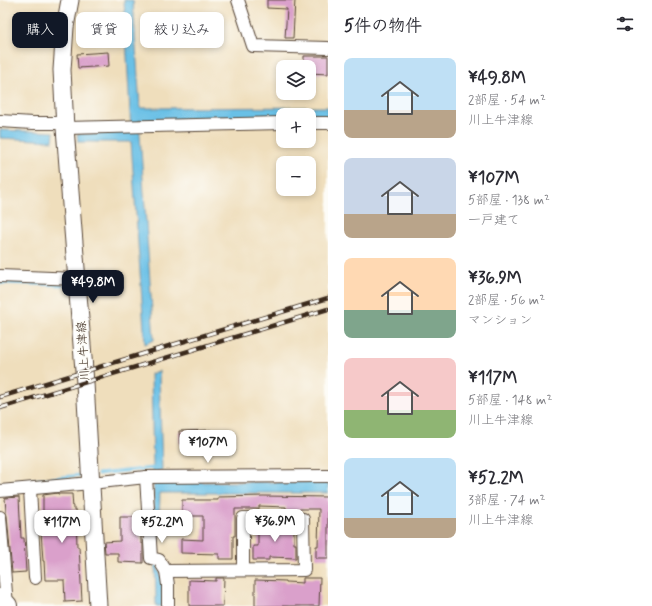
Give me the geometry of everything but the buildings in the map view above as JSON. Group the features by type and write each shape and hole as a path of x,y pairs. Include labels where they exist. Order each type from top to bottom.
{"highway":[{"path":"0,600 7,606"}],"main road":[{"name":"川上牛津線","path":"70,0 65,27 62,70 85,383 98,606"}],"street":[{"path":"238,0 253,46 328,48"},
{"path":"0,121 65,125 127,126 276,124"},
{"path":"316,123 328,123"},
{"path":"0,276 77,279"},
{"path":"146,476 151,558 159,560 166,571 168,606"},
{"path":"0,492 146,476 328,476"},
{"path":"30,489 35,578"},
{"path":"0,517 7,606"},
{"path":"166,571 304,570 303,519 243,518 243,570"}],"water":[{"path":"124,0 133,0 140,108 328,107 328,117 316,117 316,108 276,108 276,118 139,120 154,340 145,344 131,142 78,142 77,134 131,132 127,48 132,48 132,12 125,12"},
{"path":"0,130 54,132 53,141 0,138"},
{"path":"159,371 162,470 158,471 158,482 328,482 328,493 160,493 158,567 164,585 163,606 156,606 151,374"}],"waterway":[{"path":"0,283 62,285"},
{"path":"98,474 153,468"},
{"path":"0,484 81,475"}],"railway":[{"path":"0,397 328,298"},
{"path":"0,408 328,309"}]}
